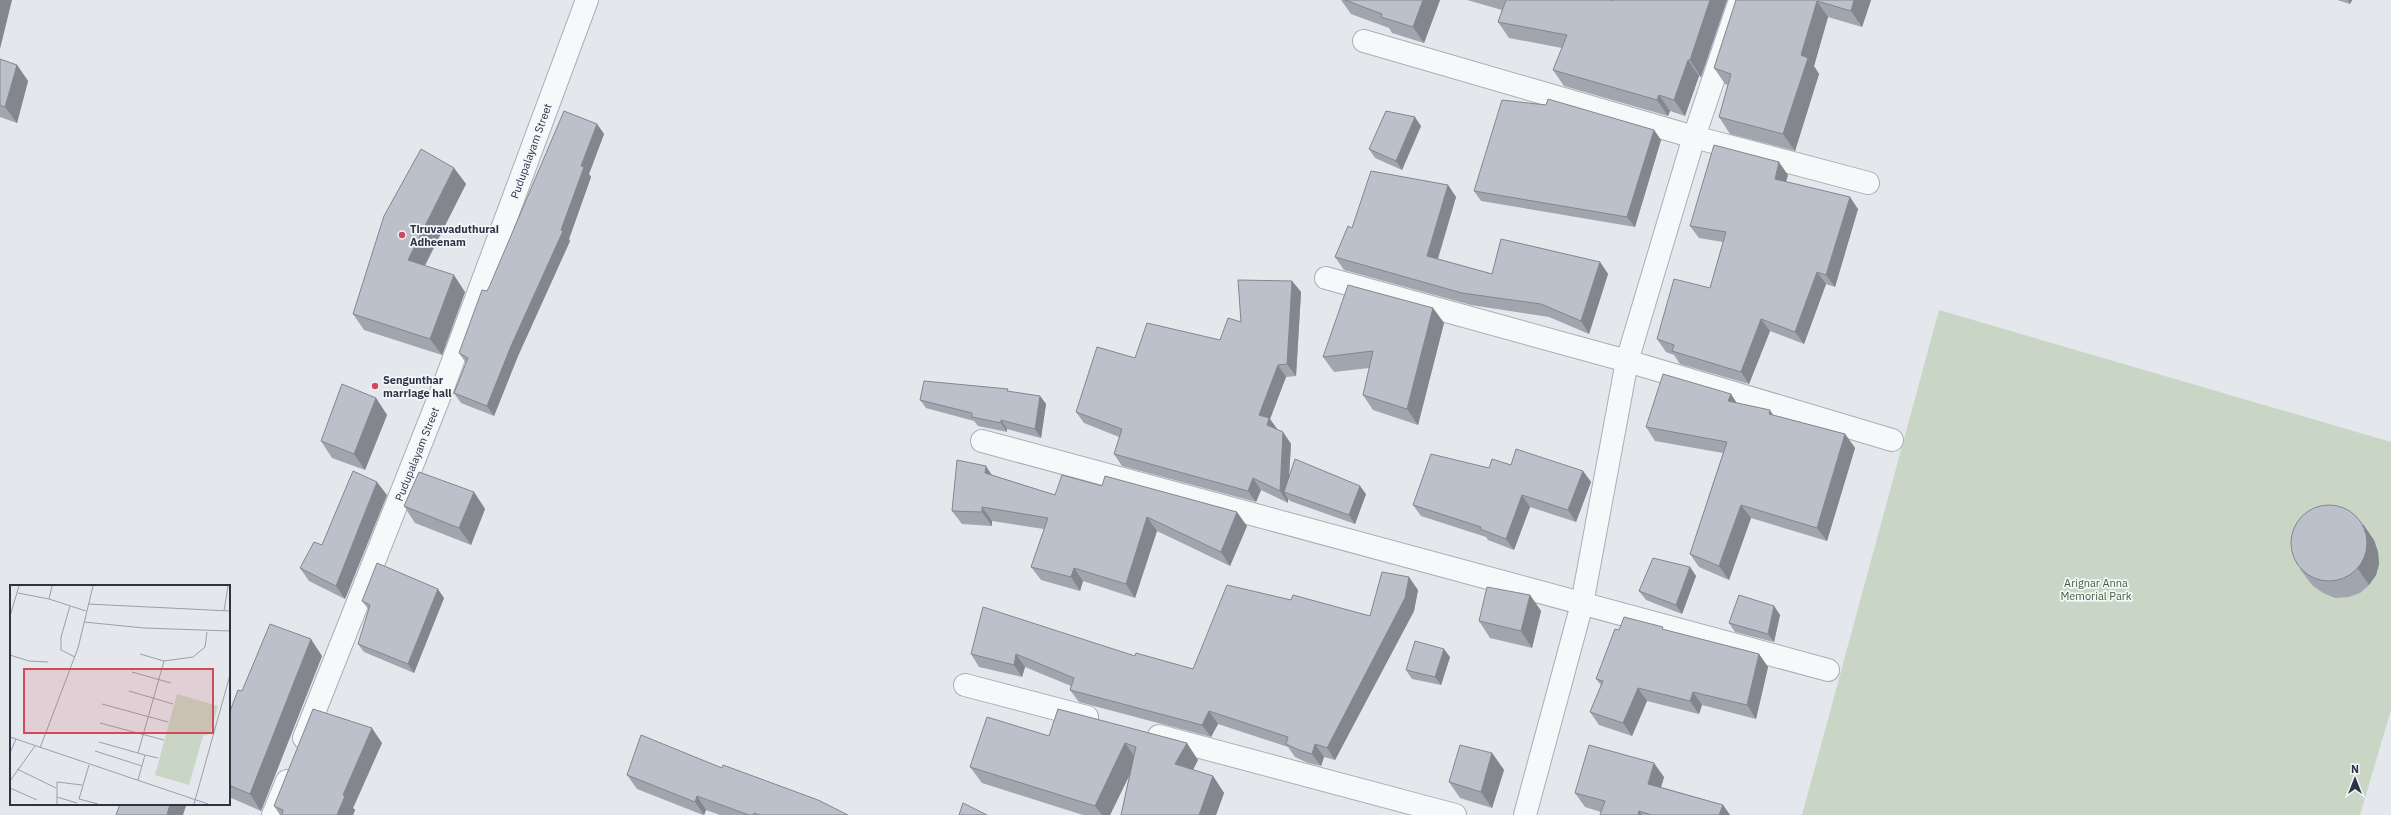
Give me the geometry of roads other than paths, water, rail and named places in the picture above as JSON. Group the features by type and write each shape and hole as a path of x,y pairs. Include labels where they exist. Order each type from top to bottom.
{"street":[{"name":"Pudupalayam Street","path":"273,815 444,385 587,0"},
{"path":"1525,815 1582,604 1627,361 1694,137 1740,0"},
{"path":"1364,41 1694,137 1868,183"},
{"path":"1326,278 1627,361 1892,440"},
{"path":"982,441 1828,670"},
{"path":"966,685 1103,721"},
{"path":"1142,732 1455,815"}],"place":[{"name":"Tiruvavaduthurai Adheenam","path":"402,235"},
{"name":"Sengunthar marriage hall","path":"375,386"}],"park label":[{"name":"Arignar Anna Memorial Park","path":"2096,589"}]}
